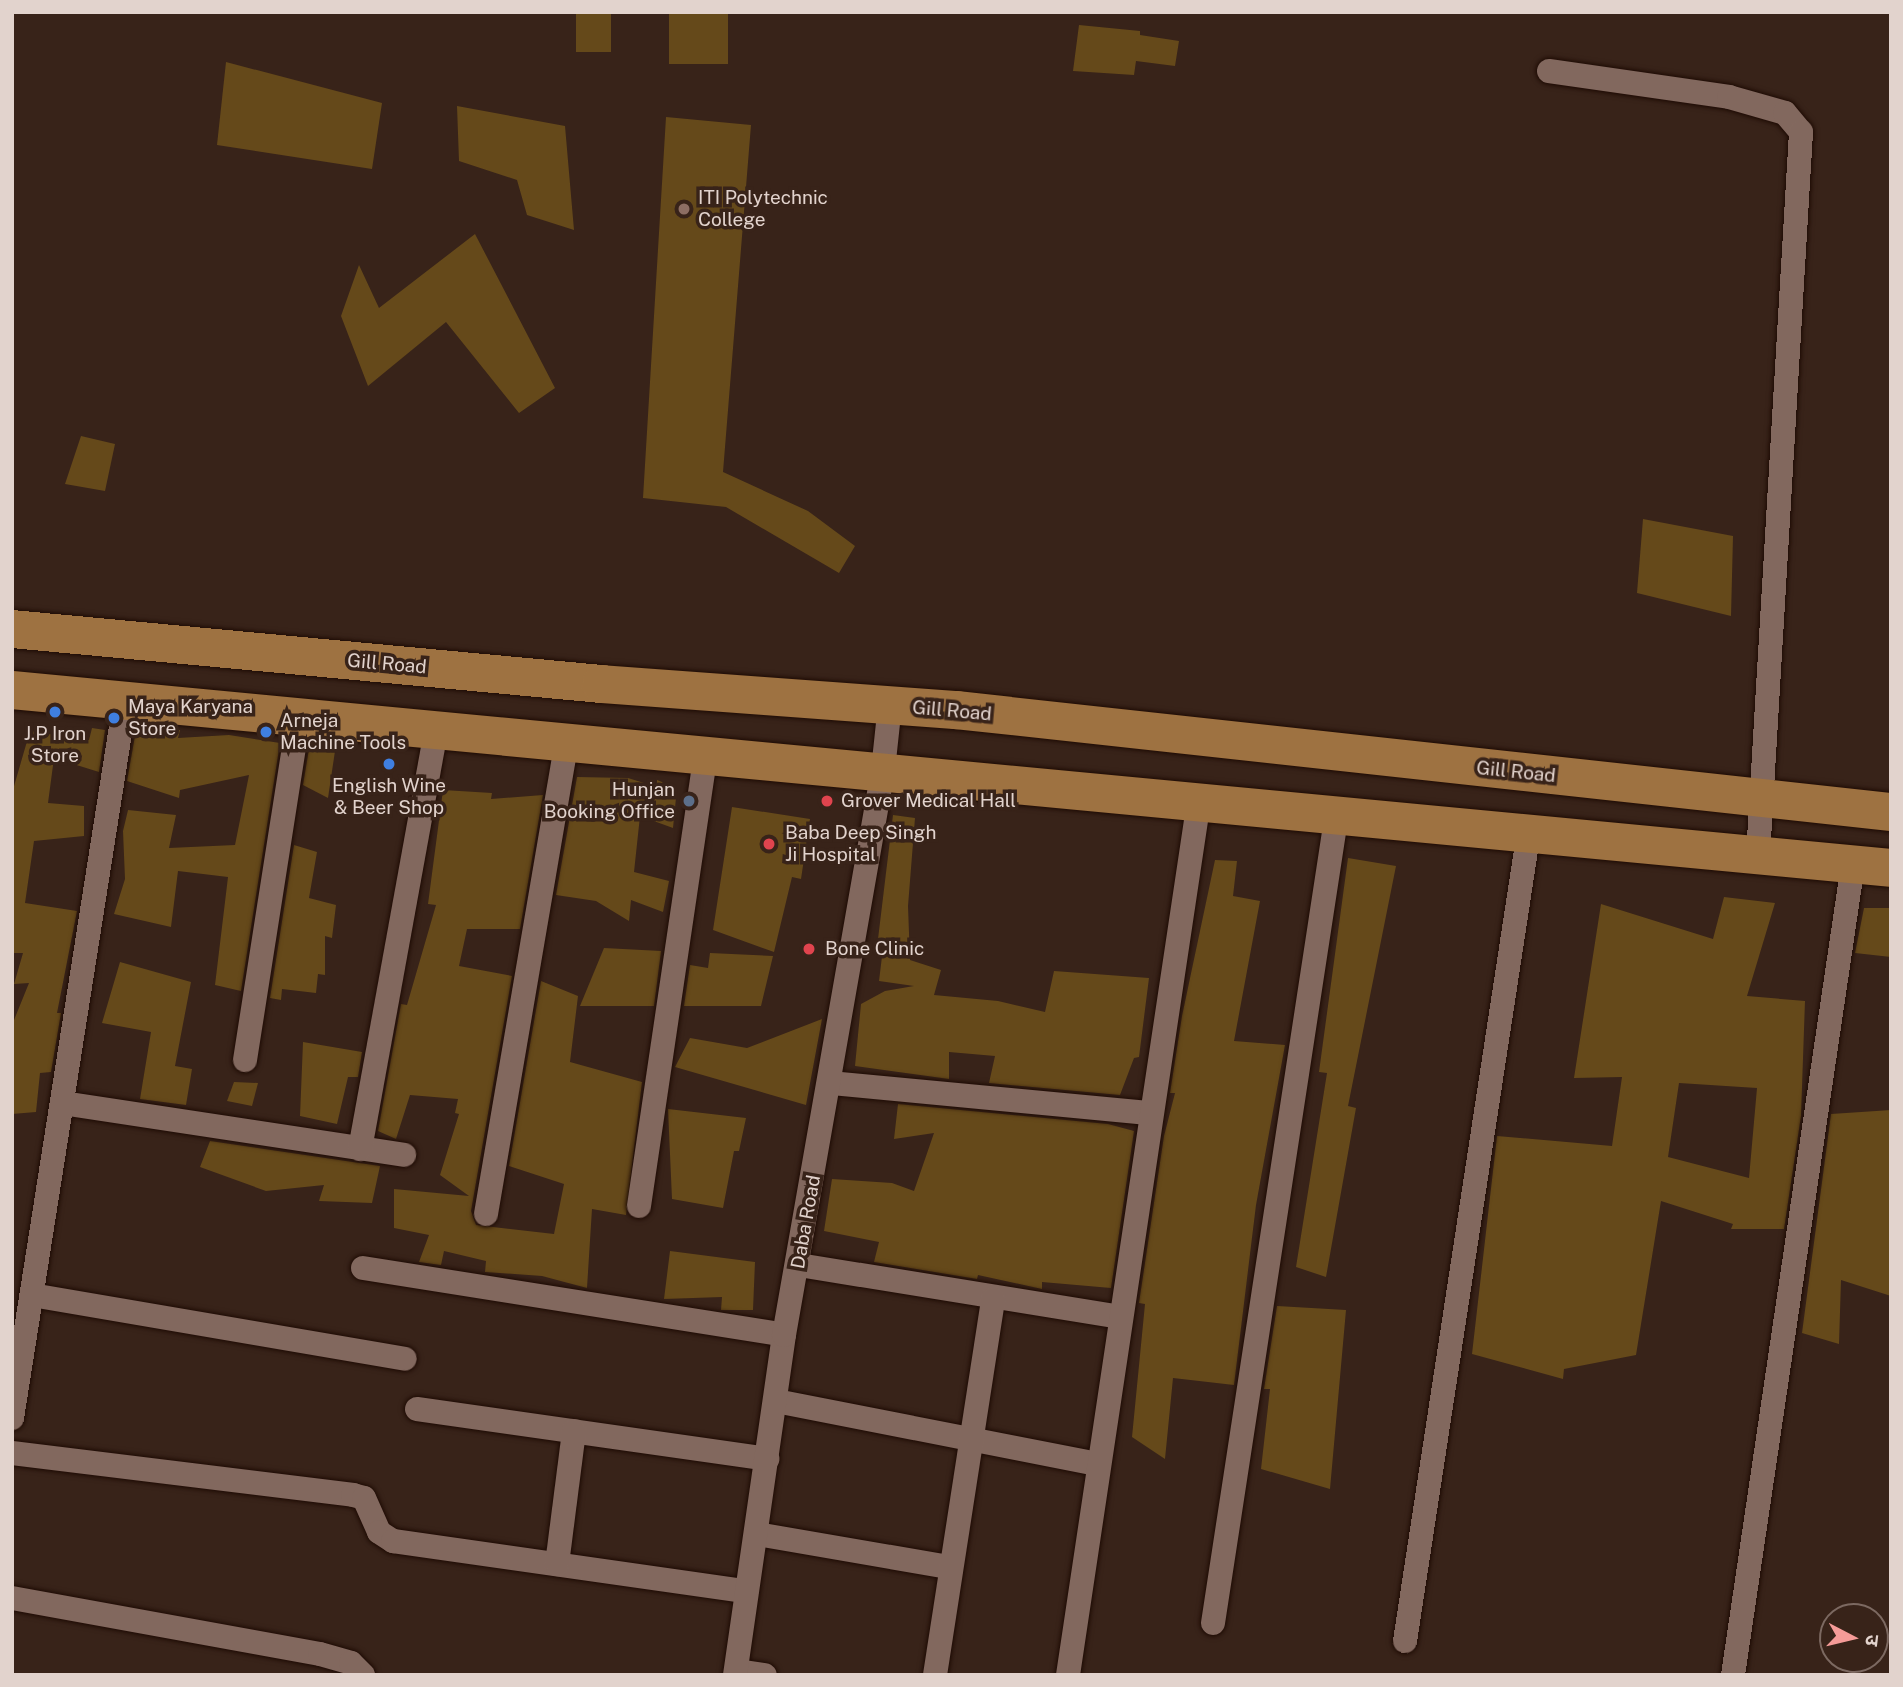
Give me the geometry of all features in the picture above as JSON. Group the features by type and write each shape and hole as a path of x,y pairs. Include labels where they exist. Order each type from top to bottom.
{"main road":[{"name":"Gill Road","path":"12,629 601,684 890,705 1891,812"},
{"path":"12,690 1529,831 1891,868"}],"street":[{"path":"1549,71 1765,106 1785,113 1801,132 1776,495 1764,799 1758,855"},
{"path":"12,1418 16,1366 32,1295 125,701"},
{"name":"Daba Road","path":"736,1673 784,1335 831,1083 883,770 890,705"},
{"path":"245,1060 299,716"},
{"path":"360,1149 436,729"},
{"path":"486,1214 566,741"},
{"path":"639,1206 706,754"},
{"path":"1068,1675 1150,1113 1199,801"},
{"path":"1213,1623 1337,813"},
{"path":"1405,1641 1529,831"},
{"path":"1733,1675 1853,864"},
{"path":"831,1083 1150,1113"},
{"path":"62,1103 404,1155"},
{"path":"799,1265 993,1299 1120,1317"},
{"path":"363,1268 784,1335"},
{"path":"32,1295 405,1359"},
{"path":"935,1675 968,1439 993,1299"},
{"path":"776,1401 1098,1464"},
{"path":"417,1409 767,1459"},
{"path":"557,1564 574,1431"},
{"path":"12,1453 353,1495 364,1498 379,1532 393,1541 746,1591"},
{"path":"757,1534 949,1567"},
{"path":"12,1598 341,1667 363,1675"},
{"path":"736,1673 765,1675"}],"building":[{"path":"576,12 611,12 611,52 576,52"},
{"path":"669,12 728,12 728,64 669,64"},
{"path":"1079,25 1140,31 1140,35 1179,41 1175,66 1136,61 1134,75 1073,71"},
{"path":"226,62 382,103 372,169 217,145"},
{"path":"457,106 565,126 574,230 527,215 517,180 459,161"},
{"path":"666,117 751,125 723,472 808,511 855,546 839,573 726,507 643,498"},
{"path":"475,234 555,388 519,413 446,322 368,386 341,316 359,265 379,308"},
{"path":"81,436 115,444 105,491 65,484"},
{"path":"1643,519 1733,536 1731,616 1637,593"},
{"path":"92,728 105,730 99,772 54,758 48,803 84,806 84,836 34,841 25,903 77,911 57,1013 61,1013 51,1072 40,1073 36,1112 12,1114 12,1025 29,983 14,984 23,953 12,953 12,793 30,731 89,740"},
{"path":"147,729 180,730 178,738 229,735 280,743 241,991 215,985 228,877 178,871 171,927 114,914 125,879 123,831 128,810 176,815 169,848 235,845 249,775 180,790 179,798 127,781 135,736 145,738"},
{"path":"309,749 335,751 328,798 303,785"},
{"path":"577,777 628,778 657,787 657,780 677,788 673,828 640,816 634,872 669,881 663,912 631,900 629,921 596,901 556,895"},
{"path":"443,790 492,793 491,799 543,795 520,929 467,929 459,966 512,976 471,1211 476,1225 554,1234 564,1184 509,1166 541,981 578,996 570,1062 642,1082 626,1215 592,1209 587,1288 542,1276 485,1272 486,1261 444,1251 441,1265 419,1262 429,1235 394,1228 394,1189 469,1196 440,1175 459,1114 455,1113 458,1099 410,1095 396,1139 378,1131 401,1004 407,1005 436,905 428,904"},
{"path":"732,807 810,819 801,879 792,877 774,952 713,930"},
{"path":"893,815 915,818 908,906 910,960 941,970 934,995 998,1001 1045,1012 1054,971 1149,978 1139,1057 1134,1058 1120,1095 989,1083 995,1056 949,1052 949,1079 855,1066 861,1004 885,991 914,986 879,981 884,940 878,939"},
{"path":"294,845 317,852 309,898 336,905 332,938 325,936 325,975 318,974 316,993 282,989 281,1000 270,998"},
{"path":"1348,858 1396,866 1348,1106 1356,1108 1326,1277 1296,1267 1327,1073 1319,1072"},
{"path":"1215,860 1237,861 1233,896 1260,901 1234,1041 1285,1045 1256,1205 1234,1385 1173,1378 1165,1459 1132,1437 1145,1304 1139,1303 1164,1136 1175,1093 1170,1093 1182,1016"},
{"path":"1724,897 1775,903 1747,996 1805,1001 1801,1116 1784,1229 1731,1229 1733,1224 1661,1201 1636,1355 1564,1369 1563,1379 1472,1354 1497,1136 1612,1146 1622,1077 1574,1078 1601,904 1713,939","holes":["1679,1083 1757,1088 1749,1178 1668,1157"]},
{"path":"1864,908 1891,908 1891,957 1855,953"},
{"path":"604,948 661,951 654,1006 580,1006"},
{"path":"710,953 773,956 761,1006 684,1006 690,965 708,968"},
{"path":"120,962 191,982 175,1066 192,1069 186,1105 140,1099 151,1032 102,1023"},
{"path":"822,1019 806,1105 675,1067 690,1038 747,1048"},
{"path":"303,1042 362,1052 358,1077 348,1077 337,1124 300,1116"},
{"path":"234,1082 258,1083 252,1106 227,1101"},
{"path":"898,1104 1108,1124 1134,1131 1111,1288 1042,1282 1042,1289 978,1275 977,1279 874,1262 879,1242 824,1231 832,1179 892,1183 914,1191 934,1133 894,1139"},
{"path":"668,1109 746,1118 739,1151 734,1151 723,1208 672,1199"},
{"path":"1891,1110 1891,1296 1841,1280 1839,1344 1802,1333 1831,1114"},
{"path":"210,1141 380,1166 372,1203 319,1201 324,1185 266,1191 200,1167"},
{"path":"670,1251 755,1262 753,1310 721,1310 722,1297 664,1299"},
{"path":"1277,1306 1346,1310 1330,1489 1261,1469 1270,1389 1264,1389"}],"place":[{"name":"ITI Polytechnic College","path":"684,209"},
{"name":"J.P Iron Store","path":"55,712"},
{"name":"Maya Karyana Store","path":"114,718"},
{"name":"Arneja Machine Tools","path":"266,732"},
{"name":"English Wine & Beer Shop","path":"389,764"},
{"name":"Hunjan Booking Office","path":"689,801"},
{"name":"Grover Medical Hall","path":"827,801"},
{"name":"Baba Deep Singh Ji Hospital","path":"769,844"},
{"name":"Bone Clinic","path":"809,949"}]}
